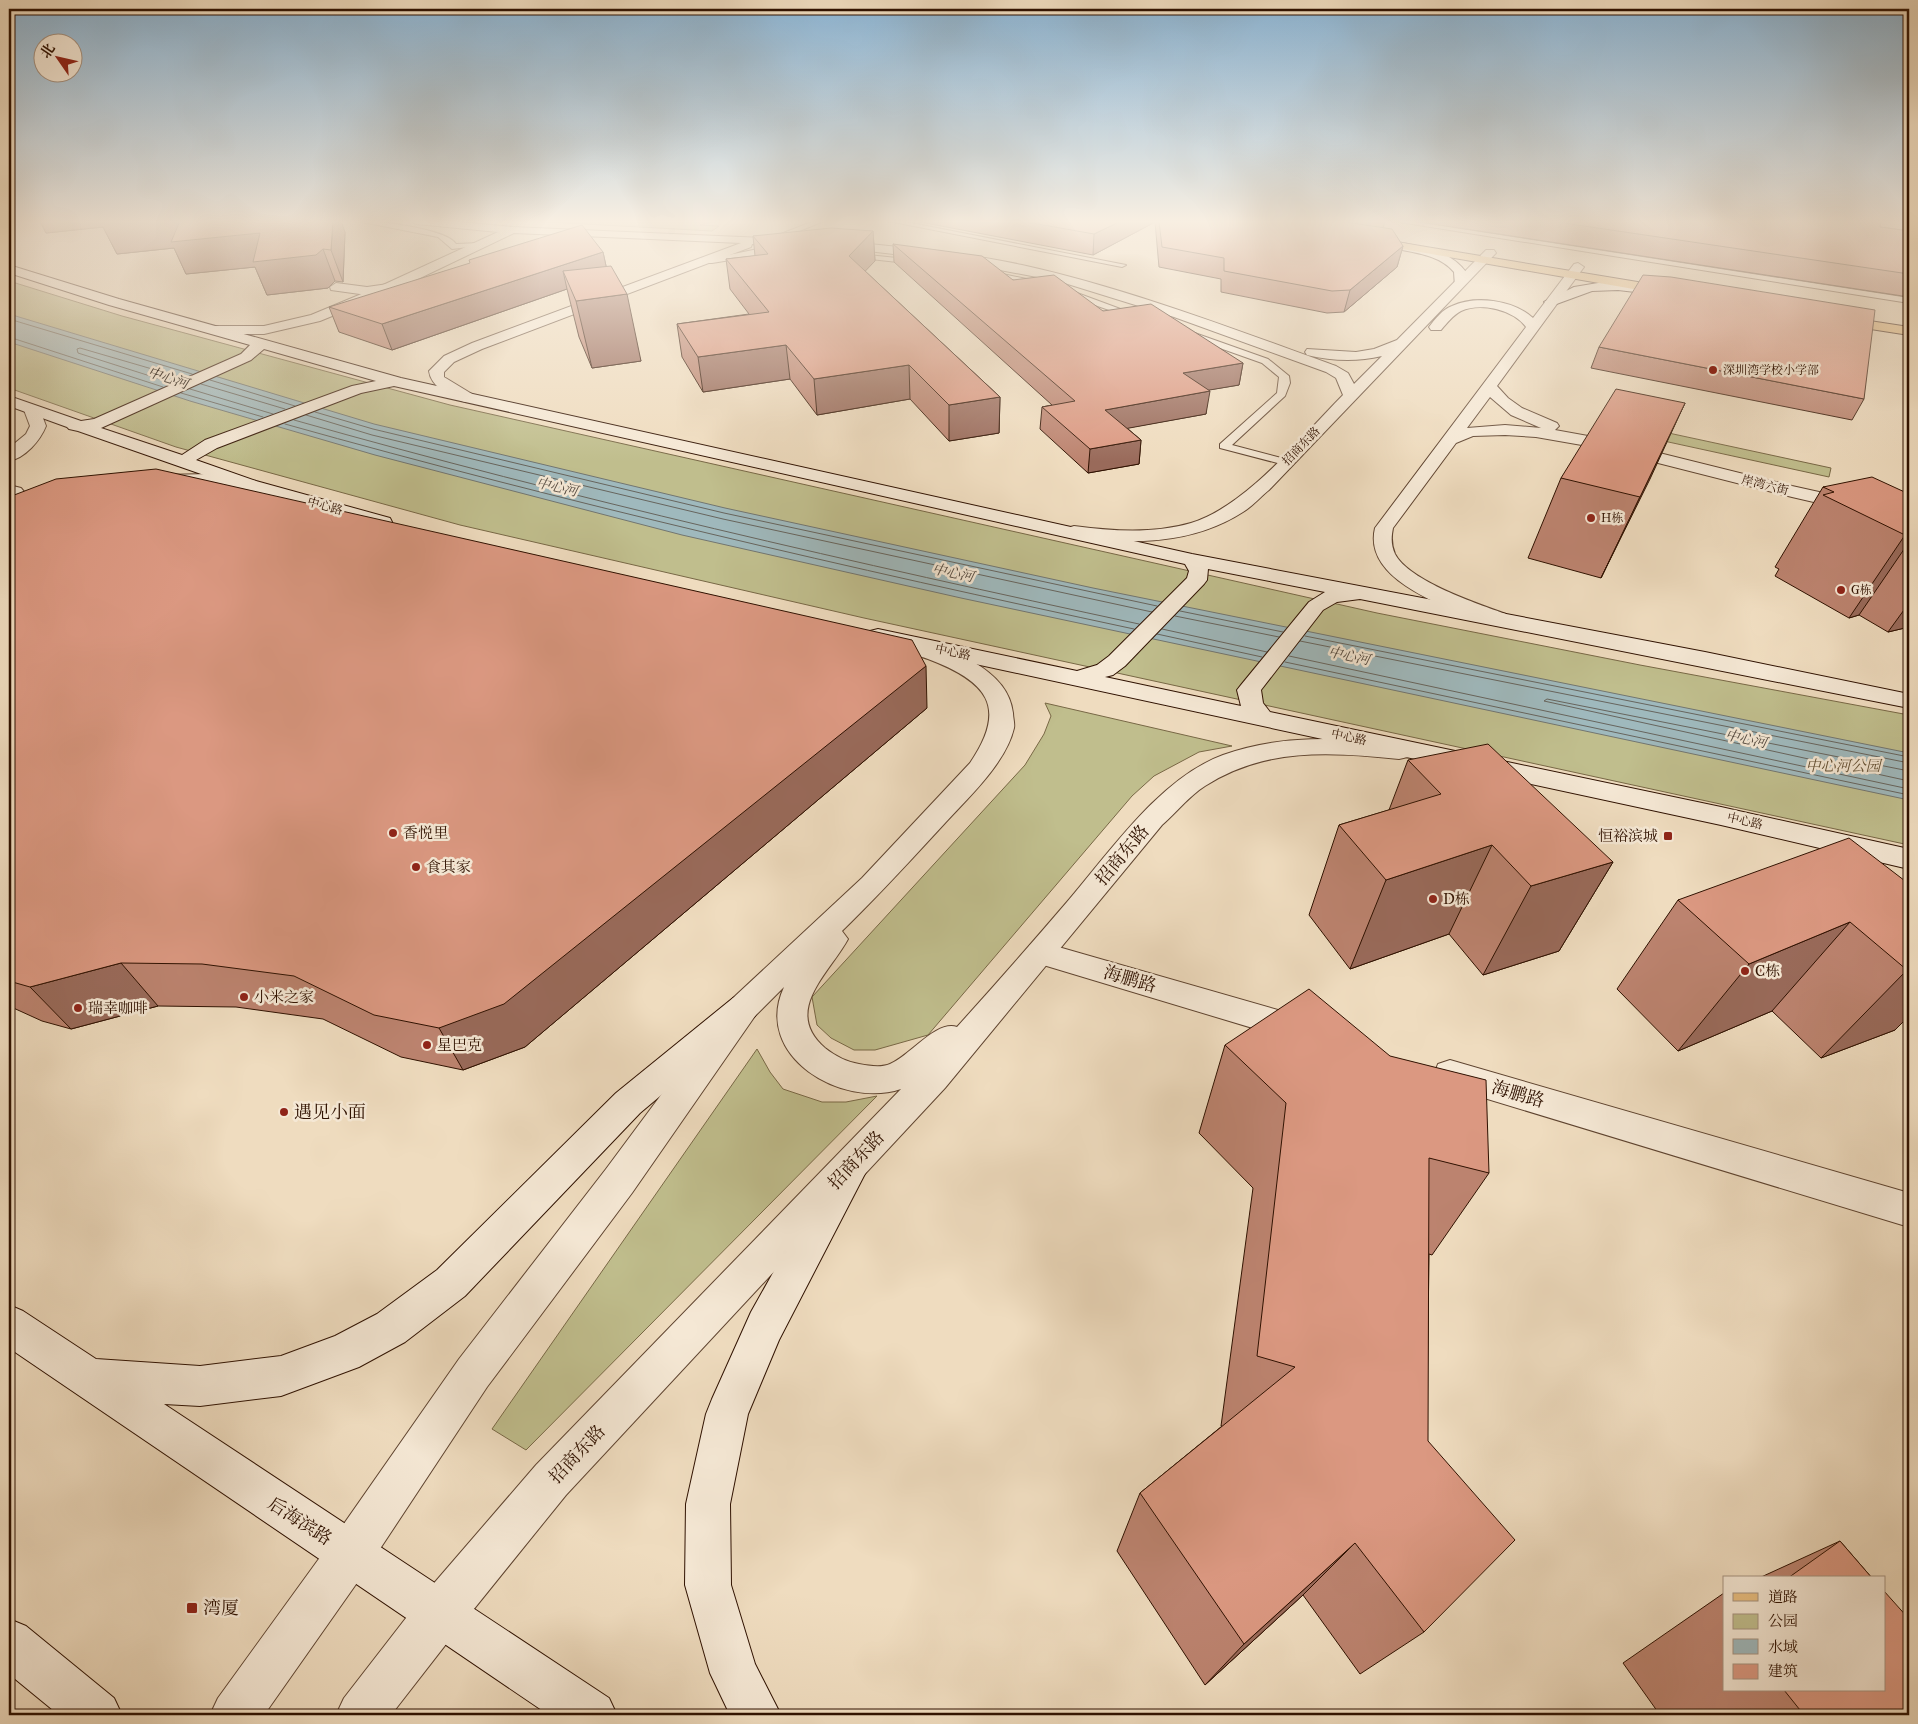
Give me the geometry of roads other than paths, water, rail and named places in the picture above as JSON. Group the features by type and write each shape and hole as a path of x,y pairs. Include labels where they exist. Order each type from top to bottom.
{"main road":[{"path":"1909,322 1826,313 1909,331"}],"street":[{"path":"112,301 398,382 1062,531 1195,570 1365,593 1909,701"},
{"path":"212,330 264,330 291,326 357,301"},
{"path":"466,396 442,384 437,378 436,371 449,359 477,346 595,301"},
{"path":"1136,301 1332,356 1358,356 1376,353 1434,328 1455,309 1469,306 1488,306 1510,310 1526,317 1533,327"},
{"name":"招商东路","path":"1062,531 1140,537 1180,532 1200,527 1238,508 1442,301"},
{"path":"1499,620 1434,594 1405,577 1390,563 1382,545 1384,528 1551,302"},
{"path":"1178,314 1331,369 1343,376 1351,395"},
{"path":"74,426 96,424 113,418 246,357 258,349 258,342"},
{"path":"186,464 189,457 211,444 357,389 398,382"},
{"path":"1490,387 1500,402 1512,410 1622,449"},
{"name":"中心路","path":"9,401 74,426 250,486 403,527"},
{"path":"9,456 33,437 38,426 32,410"},
{"path":"1448,440 1474,431 1507,430 1557,436 1622,449"},
{"name":"岸湾六街","path":"1622,449 1784,490 1909,518"},
{"path":"139,482 182,478 210,479 250,486"},
{"path":"9,490 15,492 21,499 16,509 9,513"},
{"path":"9,519 34,510"},
{"path":"1077,678 1105,670 1116,661 1195,570"},
{"path":"1262,718 1251,704 1249,690 1316,606 1332,596 1365,593"},
{"name":"中心路","path":"872,885 979,769 995,745 1002,728 1000,703 988,683 967,668 944,657 875,636 1721,816 1909,859"},
{"name":"招商东路","path":"361,1715 440,1613 551,1480 851,1166 932,1078 1041,953 1153,819 1194,782 1231,761 1281,749 1335,745 1423,753"},
{"path":"872,885 801,983 793,1006 794,1027 800,1043 816,1061 838,1073 857,1078 883,1080 903,1073 923,1060 1008,991"},
{"path":"90,1379 200,1386 281,1376 345,1353 390,1328 451,1283 628,1103 744,1007 872,885"},
{"name":"海鹏路","path":"1041,953 1330,1038"},
{"path":"235,1715 350,1554 473,1373 619,1181 744,1007"},
{"name":"海鹏路","path":"1425,1066 1909,1210"},
{"path":"756,1715 734,1673 708,1585 708,1504 727,1414 765,1326 851,1166"},
{"name":"后海滨路","path":"9,1325 592,1715"},
{"path":"9,1643 97,1715"}],"lane":[{"path":"1094,301 1149,320"},
{"path":"1176,330 1265,361 1284,376 1285,383 1282,394 1224,446 1285,462"}],"water":[{"name":"中心河","path":"9,314 374,424 725,508 1093,588 1909,753 1909,800 961,598 682,535 375,455 190,401 9,342"}],"place":[{"name":"深圳湾学校小学部","path":"1713,370"},
{"name":"H栋","path":"1591,518"},
{"name":"G栋","path":"1841,590"},
{"name":"香悦里","path":"393,833"},
{"name":"恒裕滨城","path":"1668,836"},
{"name":"食其家","path":"416,867"},
{"name":"D栋","path":"1433,899"},
{"name":"C栋","path":"1745,971"},
{"name":"小米之家","path":"244,997"},
{"name":"瑞幸咖啡","path":"78,1008"},
{"name":"星巴克","path":"427,1045"},
{"name":"遇见小面","path":"284,1112"},
{"name":"湾厦","path":"192,1608"}],"park label":[{"name":"中心河公园","path":"1843,766"}]}
